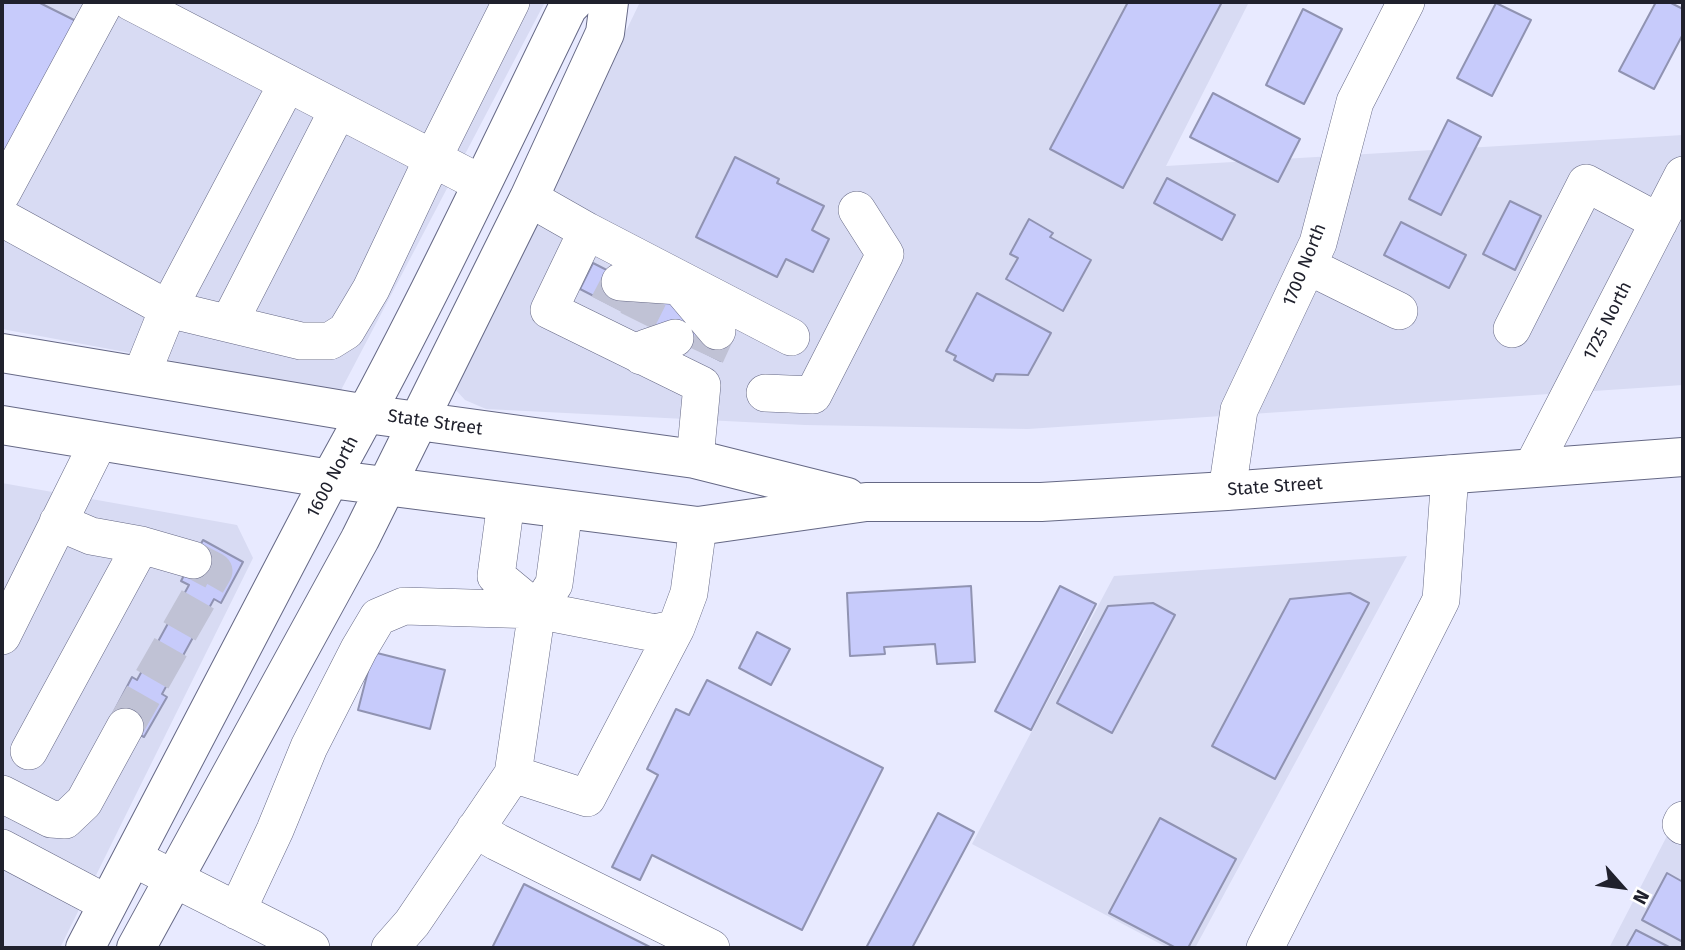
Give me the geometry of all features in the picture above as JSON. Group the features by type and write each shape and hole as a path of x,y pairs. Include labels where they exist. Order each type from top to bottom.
{"main road":[{"name":"1600 North","path":"85,948 367,414 568,7 573,2"},
{"path":"136,948 360,539 529,198 605,33 609,2"},
{"name":"State Street","path":"2,353 367,414 695,459 866,502"},
{"name":"State Street","path":"2,425 330,480 698,526 866,502 1041,502 1683,457"}],"street":[{"path":"2,193 105,2"},
{"path":"131,2 482,184"},
{"path":"2,218 168,309 300,341 330,341 346,331 371,289 511,2"},
{"name":"1700 North","path":"1227,491 1239,410 1318,243 1355,102 1406,2"},
{"path":"141,376 168,309 287,83"},
{"path":"229,323 338,110"},
{"name":"1725 North","path":"1532,468 1683,175"},
{"path":"1512,329 1586,183 1659,222"},
{"path":"529,198 587,231 661,324 695,459"},
{"path":"765,393 813,395 885,254 857,210"},
{"path":"587,231 549,310 792,337"},
{"path":"1308,266 1399,311"},
{"path":"2,636 99,441"},
{"path":"1265,948 1441,600 1450,474"},
{"path":"506,502 496,576 537,610"},
{"path":"390,948 412,923 513,774 537,610 554,584 564,509"},
{"path":"58,522 91,536 141,545 193,560"},
{"path":"513,774 587,798 676,628 689,593 698,526"},
{"path":"29,751 141,545"},
{"path":"237,911 275,830 309,747 378,617 404,606 537,610 655,633 676,628"},
{"path":"2,794 44,816 57,821 65,820 84,802 125,727"},
{"path":"1683,820 1683,826"},
{"path":"46,871 55,843 57,821"},
{"path":"475,829 508,848 711,948"},
{"path":"2,848 108,904"},
{"path":"133,858 311,948"}],"shaded area":[{"path":"2,2 545,2 340,392 2,329"},
{"path":"640,2 1249,2 1166,166 1683,135 1683,385 1028,429 805,425 486,409 465,400 454,388"},
{"path":"2,483 237,525 253,558 60,948 2,948"},
{"path":"1407,556 1195,948 1168,948 972,844 1114,576"},
{"path":"1683,805 1683,948 1609,948"}],"building":[{"path":"2,2 38,2 76,21 2,167"},
{"path":"1128,2 1222,2 1123,188 1050,149"},
{"path":"1656,2 1669,2 1683,9 1683,34 1654,89 1619,71"},
{"path":"1496,3 1531,20 1492,96 1457,78"},
{"path":"1303,9 1342,29 1304,104 1266,85"},
{"path":"1213,93 1300,139 1278,182 1190,137"},
{"path":"1448,120 1481,137 1441,215 1409,199"},
{"path":"735,157 779,179 777,183 824,206 812,230 829,239 813,272 786,259 777,277 696,237"},
{"path":"1167,178 1235,215 1222,240 1154,203"},
{"path":"1510,201 1541,216 1515,270 1483,254"},
{"path":"1029,219 1053,233 1050,237 1091,260 1063,311 1006,279 1018,258 1010,254"},
{"path":"1401,222 1466,255 1449,288 1384,255"},
{"path":"593,263 734,335 721,361 580,289"},
{"path":"977,293 1051,333 1028,375 996,374 993,381 954,360 956,356 946,351"},
{"path":"203,540 243,562 221,603 214,599 162,694 167,697 144,737 110,719 132,677 137,680 189,585 181,581"},
{"path":"971,586 975,662 937,664 935,644 884,647 885,654 850,656 847,593"},
{"path":"1060,586 1096,604 1031,730 995,711"},
{"path":"1350,593 1369,603 1275,779 1212,746 1290,599"},
{"path":"1153,603 1175,615 1112,733 1057,703 1108,606"},
{"path":"757,632 790,649 771,685 739,668"},
{"path":"373,652 445,670 430,729 358,710"},
{"path":"707,680 883,768 802,930 652,855 640,880 612,867 658,775 647,769 676,709 689,715"},
{"path":"938,813 974,832 912,948 866,948"},
{"path":"1160,818 1236,859 1188,948 1176,948 1109,913"},
{"path":"1667,873 1683,882 1683,942 1642,920"},
{"path":"524,884 652,948 492,948"},
{"path":"1636,930 1671,948 1626,948"}],"tunnel":[{"path":"608,305 620,282"},
{"path":"637,321 649,297"},
{"path":"706,355 717,331"},
{"path":"125,727 214,571 193,560"}]}
